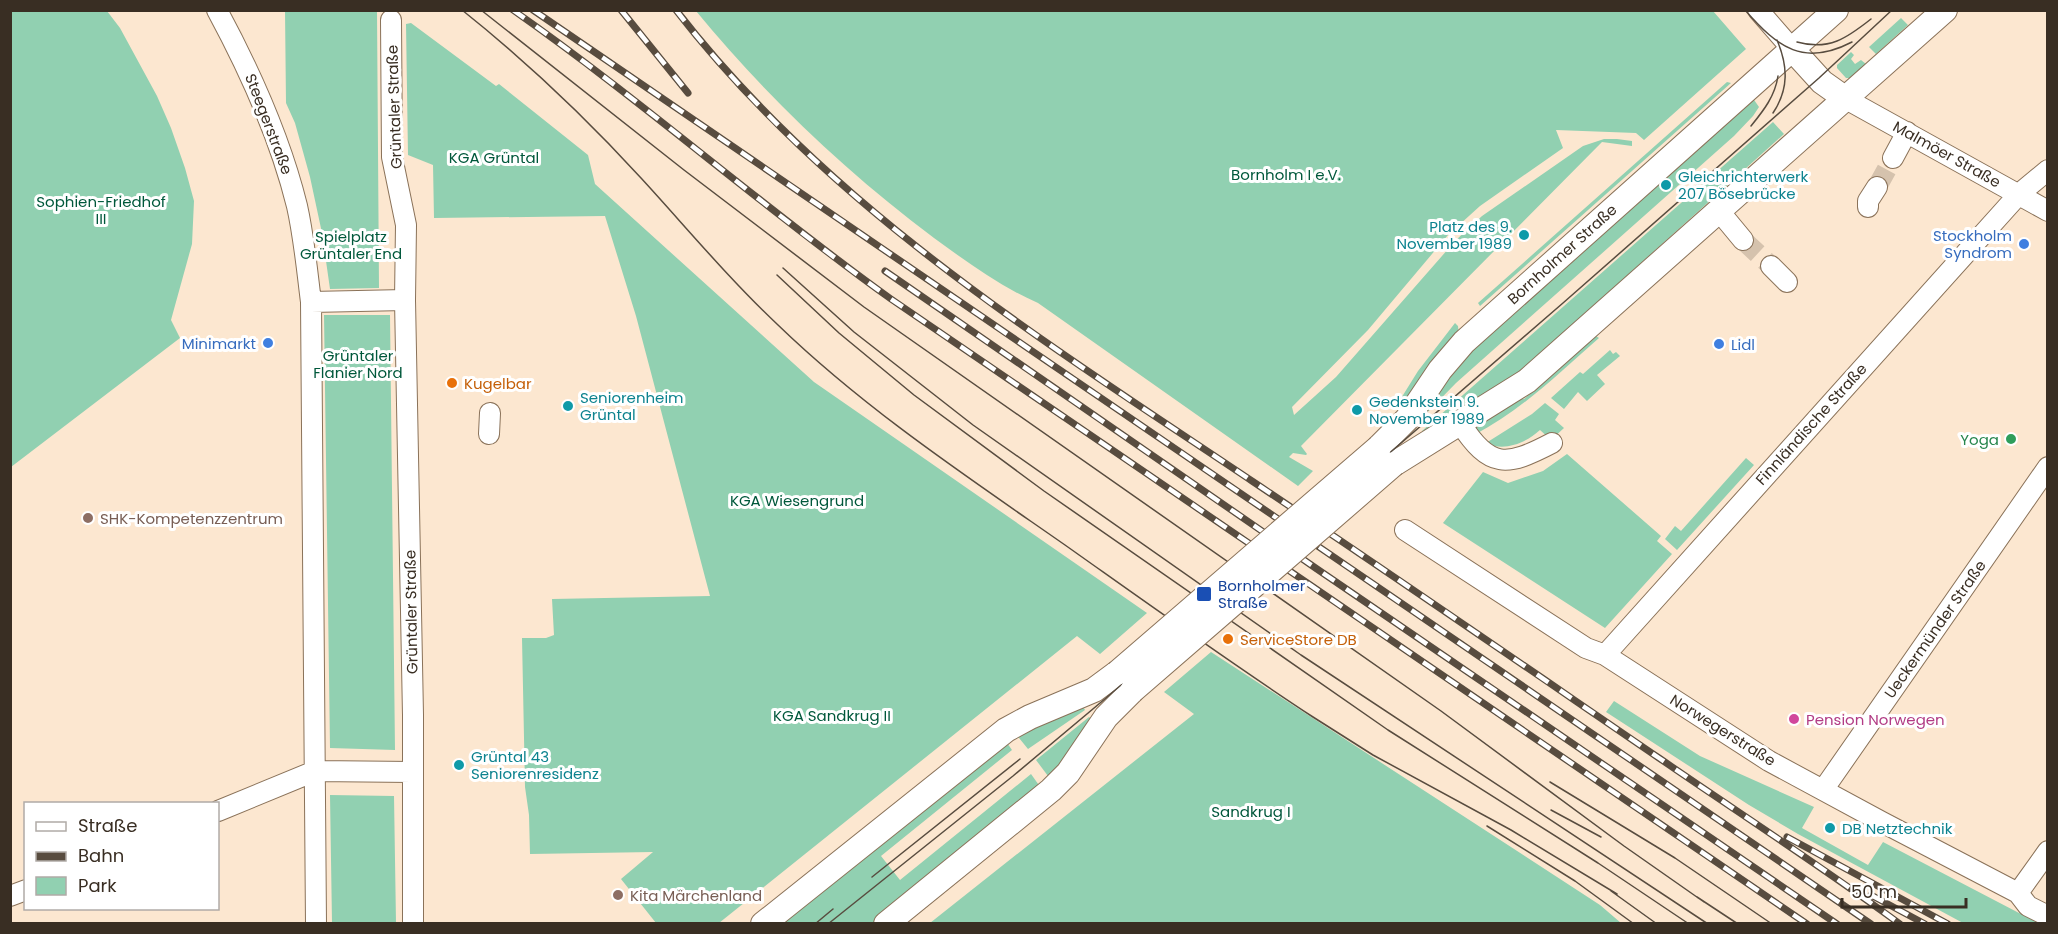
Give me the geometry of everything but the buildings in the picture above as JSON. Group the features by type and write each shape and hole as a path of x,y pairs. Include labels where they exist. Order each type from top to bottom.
{"main road":[{"name":"Bornholmer Straße","path":"1386,456 1407,419 1440,370 1464,342 1836,10"},
{"name":"Bornholmer Straße","path":"886,924 1051,790 1068,773 1106,717 1125,682 1386,456 1460,423 1527,381 1945,10"},
{"path":"1792,49 1822,82 1846,99"},
{"name":"Bornholmer Straße","path":"762,924 1006,730 1038,713 1094,690 1125,682"}],"street":[{"name":"Steegerstraße","path":"217,10 263,101 291,184 304,244 311,302"},
{"path":"1758,10 1792,49"},
{"name":"Grüntaler Straße","path":"391,20 392,157 406,225 413,924"},
{"name":"Malmöer Straße","path":"1846,99 2048,211"},
{"path":"1893,158 1907,132"},
{"name":"Finnländische Straße","path":"1605,655 2019,194 2048,170"},
{"path":"1868,207 1868,201 1877,187"},
{"path":"1719,211 1743,240"},
{"path":"1771,266 1787,282"},
{"path":"316,924 311,302 405,300"},
{"path":"489,434 490,413"},
{"path":"1460,423 1481,452 1499,459 1524,458 1552,443"},
{"name":"Ueckermünder Straße","path":"1823,790 2048,467"},
{"name":"Norwegerstraße","path":"1405,530 1586,648 1605,655 1769,761 2018,893 2028,906 2048,916"},
{"path":"219,811 315,771 412,772"},
{"path":"2018,893 2048,851"}],"green space":[{"name":"Sophien-Friedhof III","path":"11,10 107,11 120,28 157,96 171,128 194,201 192,244 171,320 180,338 11,467"},
{"name":"Spielplatz Grüntaler End","path":"285,11 377,11 379,288 330,289 322,233 310,177 295,123 286,103"},
{"name":"Bornholm I e.V.","path":"696,11 1713,11 1746,49 1644,140 1636,133 1556,130 1563,148 1480,206 1448,235 1368,330 1292,407 1294,415 1336,377 1456,240 1482,216 1583,146 1604,139 1632,141 1632,146 1602,142 1301,446 1307,454 1293,453 1289,457 1313,471 1298,486 1038,303 984,274 901,213 838,159 778,102"},
{"path":"1901,18 1908,25 1876,54 1869,47"},
{"path":"411,23 496,86 499,84 588,155 595,184 814,382 1147,613 1100,654 1077,636 719,923 656,923 621,879 653,852 530,854 529,815 525,787 522,638 546,638 554,635 552,599 710,596 636,316 605,216 434,218 433,165 408,155 406,24"},
{"path":"1851,52 1854,55 1851,59 1855,64 1861,60 1866,64 1851,78 1846,78 1837,65"},
{"path":"1727,82 1731,83 1480,306 1478,303"},
{"path":"1752,97 1759,107 1734,136 1456,383 1416,424 1459,362"},
{"path":"1773,122 1784,134 1519,373 1424,432 1422,431"},
{"name":"Grüntaler Flanier Nord","path":"324,315 390,315 395,750 330,748"},
{"path":"1455,323 1458,326 1459,336 1399,410 1395,408 1418,371"},
{"path":"1596,336 1599,338 1540,390 1492,425 1474,435 1473,426 1514,397 1524,399"},
{"path":"1610,350 1613,354 1616,352 1620,356 1597,375 1605,384 1587,401 1578,392 1564,409 1551,398 1580,372 1583,374"},
{"path":"1545,403 1559,414 1555,420 1564,428 1551,440 1540,430 1514,445 1500,447 1486,443 1532,414"},
{"path":"1567,454 1661,536 1657,541 1672,554 1605,628 1443,523 1483,472 1508,483 1543,471"},
{"path":"1746,458 1754,465 1677,550 1665,539 1675,526 1681,531"},
{"name":"Sandkrug I","path":"1211,652 1600,905 1621,923 930,923 1194,714 1164,692"},
{"path":"1614,701 1700,756 1814,807 1802,828 1868,865 1883,842 2019,913 2043,923 1963,923 1749,805 1606,712"},
{"path":"1082,705 1085,710 1028,749 1015,733"},
{"path":"1089,717 1094,721 1051,780 1036,760"},
{"path":"1005,740 1012,750 881,856 900,880 1031,774 1041,788 873,923 775,924"},
{"path":"330,795 394,796 396,923 332,923"}],"tunnel":[{"path":"1877,187 1893,158"},
{"path":"1743,240 1771,266"}],"tram line":[{"path":"462,10 532,70 599,134 778,325 811,356 917,441 1219,654 1313,717 1373,755 1511,830 1617,894"},
{"path":"481,10 684,170 864,307 1441,711 1704,902"},
{"path":"1745,10 1769,35 1793,50 1820,53 1852,42"},
{"path":"828,924 1013,776 1106,698 1563,303 1819,78 1892,10"},
{"path":"1797,42 1828,44 1854,32 1871,19"},
{"path":"1773,113 1782,95 1785,77 1785,68 1777,40"},
{"path":"1751,126 1772,96 1778,76"},
{"path":"783,268 854,332 973,425 1301,655 1708,924"},
{"path":"777,275 839,333 914,395 1044,491 1388,730 1598,863 1689,924"},
{"path":"872,877 1020,759"},
{"path":"1550,782 1675,858 1772,924"},
{"path":"1551,810 1601,837"},
{"path":"1487,826 1575,881 1634,924"},
{"path":"1611,891 1657,924"},
{"path":"1697,897 1738,924"},
{"path":"815,924 833,909"}],"railway":[{"path":"513,10 609,81 796,228 891,299 1807,924"},
{"path":"533,10 1871,924"},
{"path":"621,10 688,93"},
{"path":"676,10 736,81 802,148 871,210 944,268 1097,377 1405,584 1900,924"},
{"path":"885,271 1837,924"},
{"path":"1787,837 1948,924"},
{"path":"1871,895 1925,924"}],"place":[{"name":"Gleichrichterwerk 207 Bösebrücke","path":"1666,185"},
{"name":"Platz des 9. November 1989","path":"1524,235"},
{"name":"Stockholm Syndrom","path":"2024,244"},
{"name":"Minimarkt","path":"268,343"},
{"name":"Lidl","path":"1719,344"},
{"name":"Kugelbar","path":"452,383"},
{"name":"Seniorenheim Grüntal","path":"568,406"},
{"name":"Gedenkstein 9. November 1989","path":"1357,410"},
{"name":"Yoga","path":"2011,439"},
{"name":"SHK-Kompetenzzentrum","path":"88,518"},
{"name":"Bornholmer Straße","path":"1204,594"},
{"name":"ServiceStore DB","path":"1228,639"},
{"name":"Pension Norwegen","path":"1794,719"},
{"name":"Grüntal 43 Seniorenresidenz","path":"459,765"},
{"name":"DB Netztechnik","path":"1830,828"},
{"name":"Kita Märchenland","path":"618,895"}],"park label":[{"name":"KGA Grüntal","path":"494,157"},
{"name":"KGA Wiesengrund","path":"797,500"},
{"name":"KGA Sandkrug II","path":"832,715"}]}
